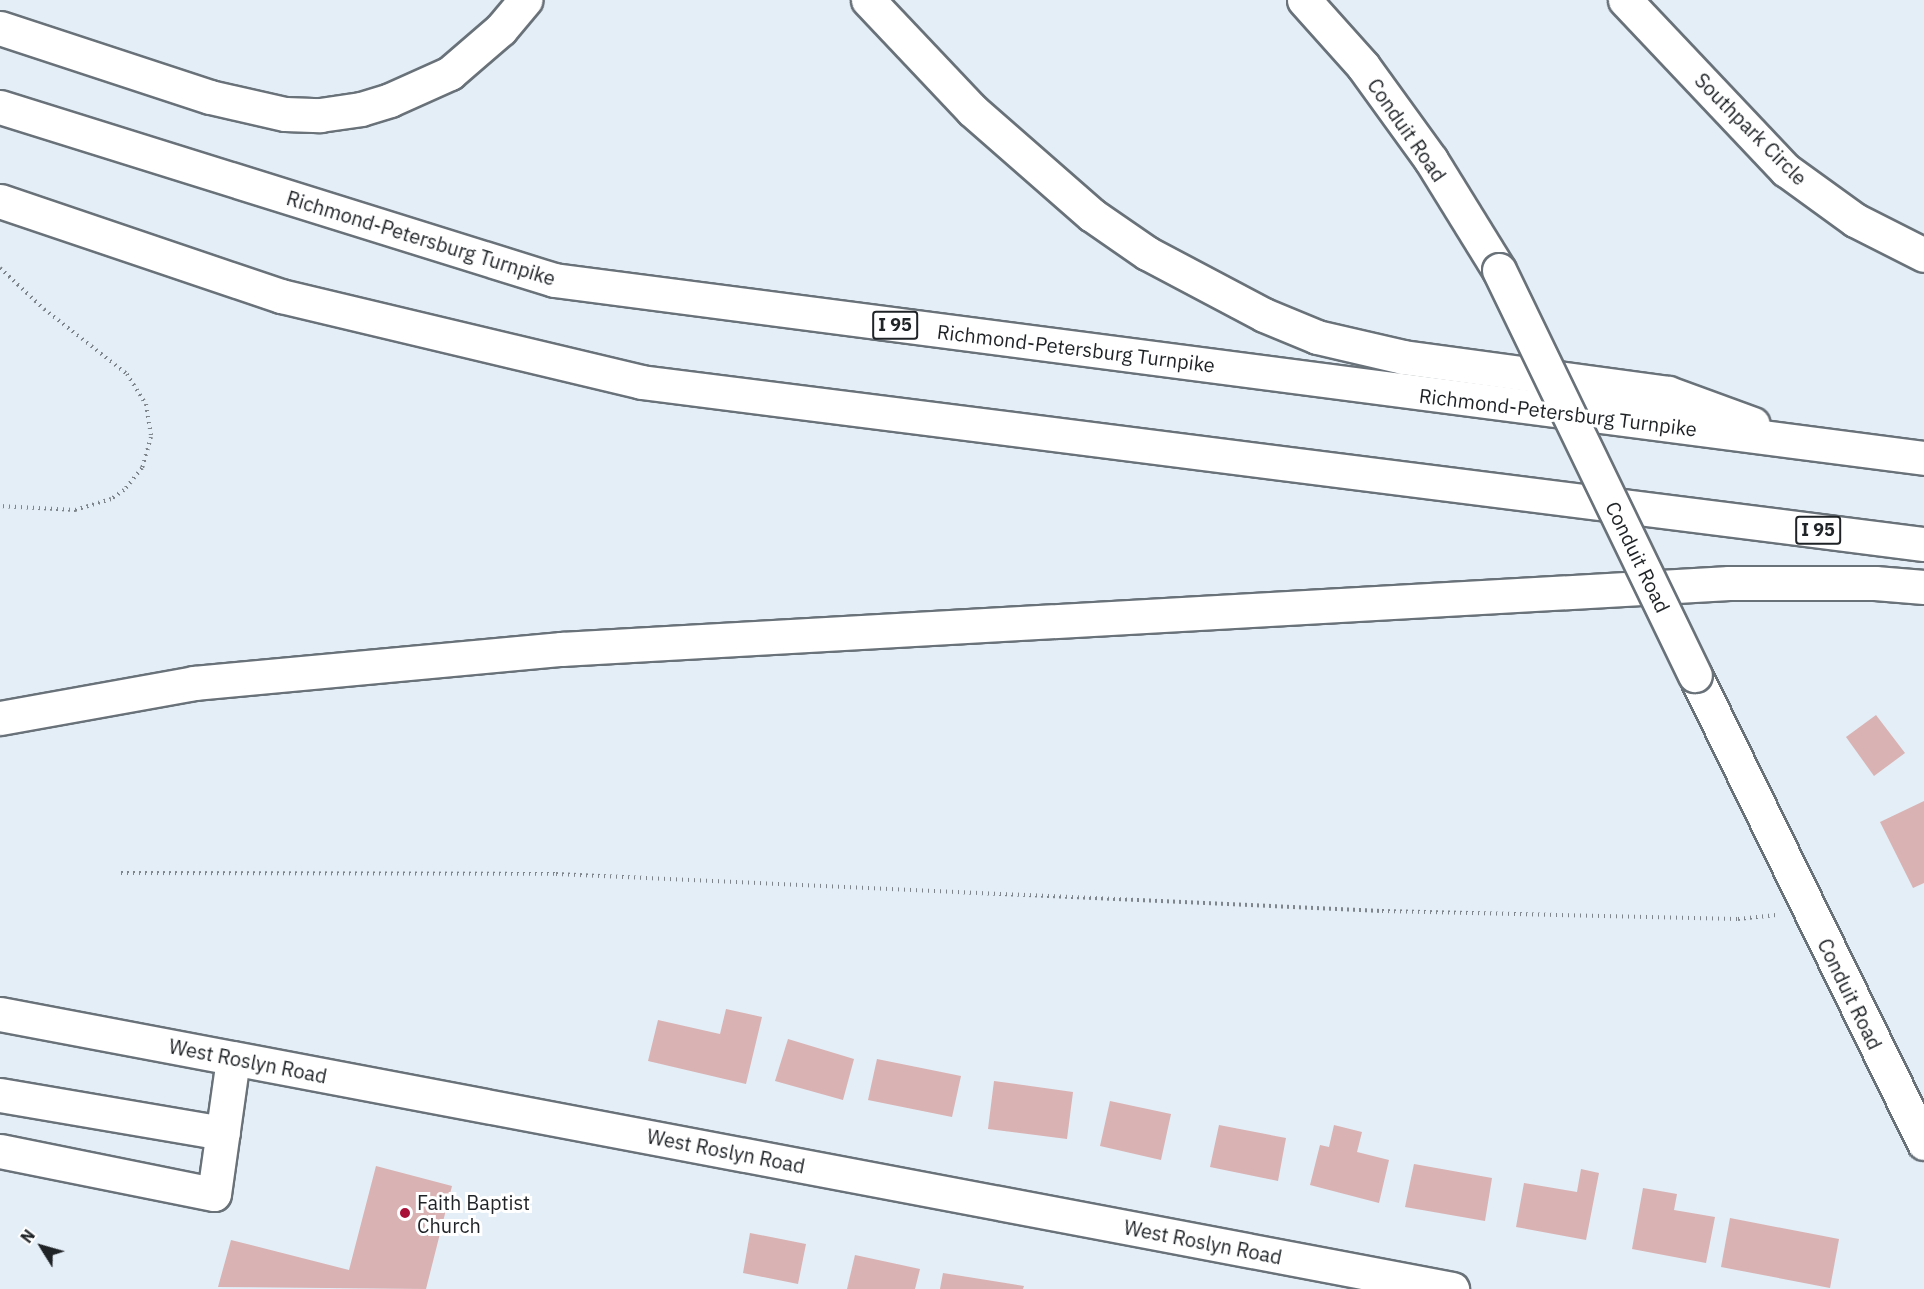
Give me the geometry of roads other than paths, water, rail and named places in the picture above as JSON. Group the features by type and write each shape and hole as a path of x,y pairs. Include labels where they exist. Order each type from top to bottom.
{"main road":[{"path":"0,28 230,103 285,114 321,115 361,109 450,73 501,29 525,0"},
{"path":"868,0 972,110 1092,215 1166,264 1264,315 1317,337 1403,357 1668,393 1811,445"},
{"name":"Conduit Road","path":"1304,0 1363,66 1411,132 1499,270 1809,911 1924,1143"},
{"name":"Southpark Circle","path":"1625,0 1786,170 1855,220 1924,255"},
{"name":"Richmond-Petersburg Turnpike","path":"0,107 554,280 1924,458"},
{"name":"I 95","path":"0,201 281,296 641,382 1924,544"},
{"path":"0,718 194,683 561,649 1729,583 1875,583 1924,587"},
{"name":"West Roslyn Road","path":"0,1014 1452,1289"},
{"path":"0,1151 214,1194 233,1058"},
{"path":"0,1095 223,1133"}],"place":[{"name":"Faith Baptist Church","path":"405,1213"}]}
